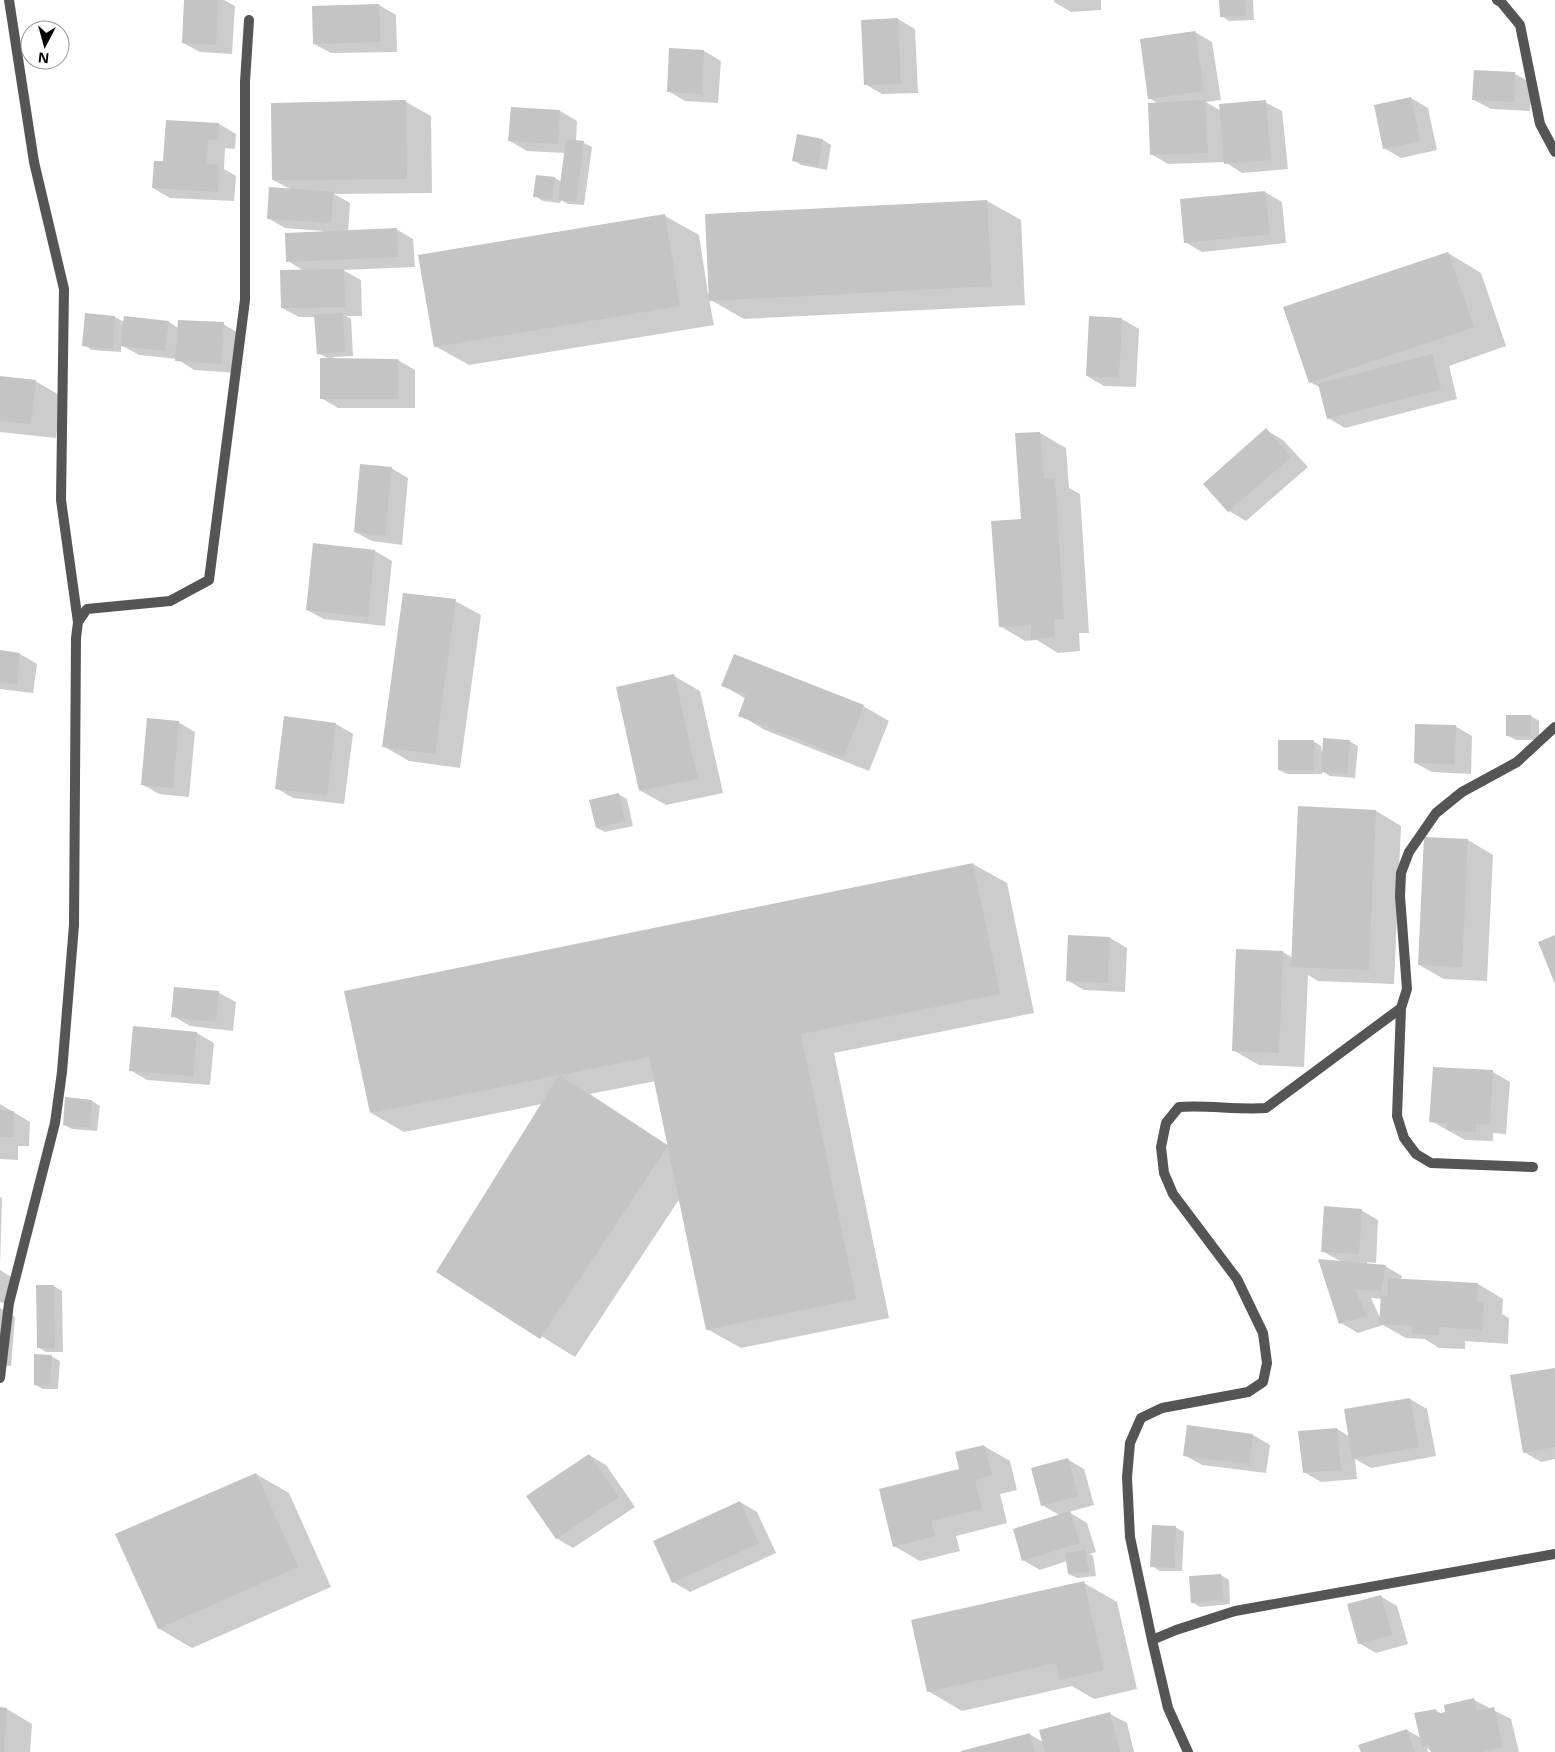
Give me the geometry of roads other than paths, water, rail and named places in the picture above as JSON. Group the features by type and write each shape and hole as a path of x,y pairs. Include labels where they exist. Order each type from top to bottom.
{"street":[{"path":"0,1378 10,1303 55,1123 62,1072 74,925 76,638 78,622 61,500 64,289 34,162 9,0"},
{"path":"1497,0 1501,2 1520,26 1540,124 1555,152"},
{"path":"78,622 87,608 170,601 209,580 245,300 245,82 248,20"},
{"path":"1533,1167 1431,1163 1416,1154 1404,1138 1397,1116 1401,1008 1407,988 1400,896 1401,872 1409,852 1436,813 1462,792 1516,762 1555,727"},
{"path":"1188,1752 1168,1708 1130,1537 1127,1477 1130,1443 1141,1418 1162,1408 1248,1392 1263,1382 1267,1363 1262,1333 1237,1279 1173,1194 1164,1173 1161,1147 1166,1123 1179,1107 1199,1105 1247,1110 1266,1108 1401,1008"},
{"path":"1152,1640 1176,1630 1235,1611 1555,1554"}]}
